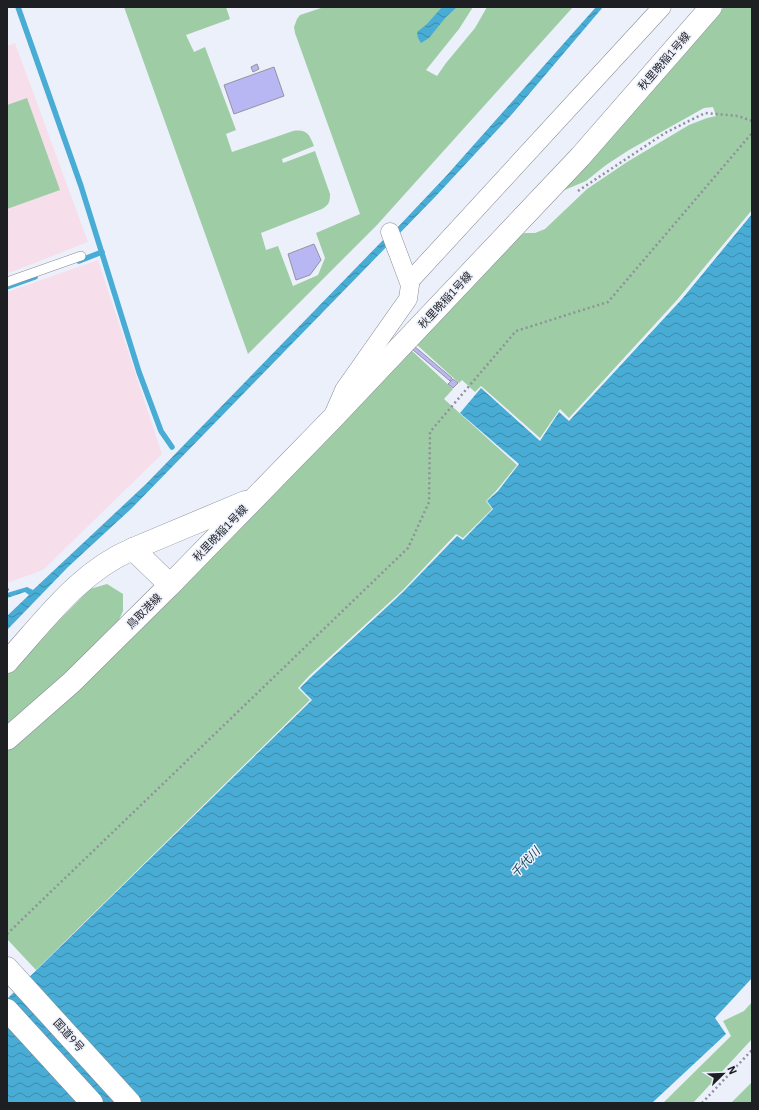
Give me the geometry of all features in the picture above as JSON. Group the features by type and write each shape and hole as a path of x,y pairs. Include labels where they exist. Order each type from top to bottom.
{"main road":[{"name":"秋里晩稲1号線","path":"170,585 332,420 580,158 711,7"},
{"path":"7,662 66,597 89,575 112,559 254,498"},
{"name":"鳥取港線","path":"7,739 72,682 170,585 133,549"},
{"name":"国道9号","path":"7,968 130,1103"},
{"path":"7,1010 92,1103"}],"street":[{"path":"410,282 662,7"},
{"path":"332,420 344,390 408,299 410,282 390,232"}],"lane":[{"path":"7,282 82,256"}],"path":[{"path":"571,194 584,187 665,133 705,113 738,116 752,122"},
{"path":"7,934 408,548 429,502 430,432 516,331 608,302 752,133"},
{"path":"7,590 11,588"},
{"path":"702,1103 752,1050"}],"shaded area":[{"path":"15,43 88,242 9,273 7,268 7,46"},
{"path":"98,260 162,454 43,570 7,583 7,292"}],"green space":[{"path":"124,7 226,7 230,19 186,35 194,52 205,47 236,130 226,134 232,152 293,131 301,131 309,135 314,146 282,159 283,163 315,151 330,194 329,203 322,209 261,233 266,250 278,246 293,286 318,275 325,258 316,233 360,214 295,33 294,27 300,15 324,7 473,7 459,29 426,70 437,76 475,28 487,7 573,7 377,225 248,354"},
{"path":"724,7 752,7 752,210 677,300 569,418 560,409 540,438 481,386 475,392 462,380 459,383 416,344 518,235 535,233 545,229 587,189 627,162 689,125 716,116 713,107 704,108 629,150 606,165 586,181 555,194 677,63"},
{"path":"27,98 60,190 7,209 7,105"},
{"path":"411,350 453,389 444,399 517,465 486,501 492,509 463,538 456,534 403,590 309,676 298,688 310,700 36,970 7,939 7,751 60,704 164,606 264,505"},
{"path":"107,584 123,594 123,611 118,622 7,728 7,673 90,589"},
{"path":"752,1002 752,1039 693,1103 663,1103 731,1036 723,1021 744,1011"},
{"path":"752,1082 752,1103 731,1103"}],"water":[{"path":"442,7 457,7 446,17 429,38 421,43 417,32 427,24"},
{"path":"596,7 603,7 513,113 435,197 132,508 68,567 7,630 7,616 29,595 25,592 7,598 7,593 27,587 33,590 146,484 447,175"},
{"name":"千代川","path":"752,214 752,978 715,1018 726,1034 652,1103 7,1103 7,999 312,700 300,688 402,593 457,536 463,540 493,509 487,501 498,491 519,464 460,413 481,388 540,441 559,412 569,421 682,299"}],"building":[{"path":"257,64 259,69 253,72 251,67"},
{"path":"274,67 284,96 234,114 224,85"},
{"path":"314,244 321,260 310,275 296,280 288,254"},
{"path":"414,346 452,378 450,381 412,349"},
{"path":"453,379 458,383 453,388 448,384"}],"waterway":[{"path":"18,7 81,186 139,372 161,431 172,447"},
{"path":"79,261 102,252"},
{"path":"7,287 35,277"}]}
